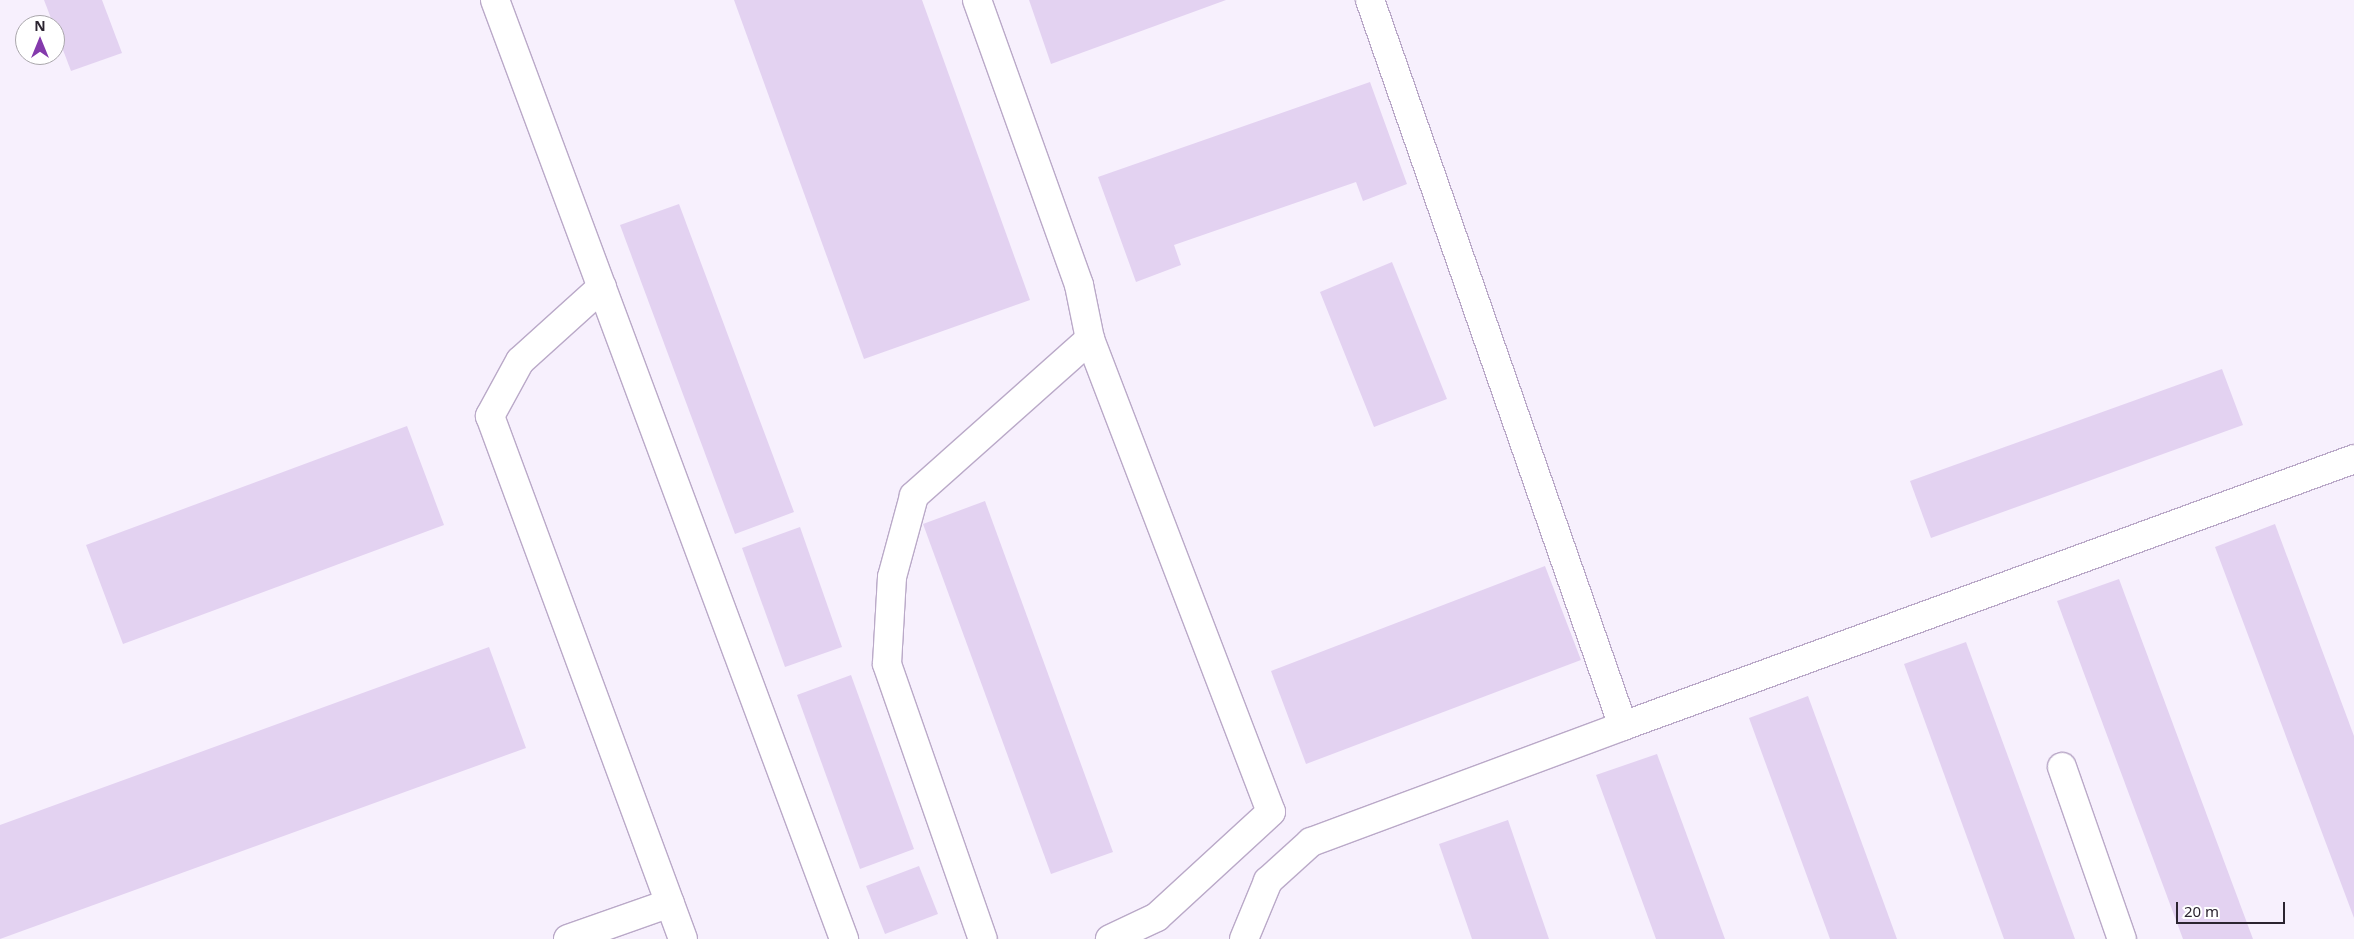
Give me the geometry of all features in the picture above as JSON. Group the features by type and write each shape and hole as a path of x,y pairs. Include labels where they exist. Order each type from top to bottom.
{"lane":[{"path":"495,0 844,939"},
{"path":"977,0 1079,285 1090,339 1271,812 1157,917 1110,939"},
{"path":"1370,0 1623,726"},
{"path":"602,287 520,361 490,416 683,939"},
{"path":"982,939 887,664 892,577 914,496 1090,339"},
{"path":"1244,939 1268,882 1311,842 2354,459"},
{"path":"2062,768 2122,939"},
{"path":"568,939 670,903"}],"building":[{"path":"44,0 102,0 122,53 71,71 65,55 65,15 50,15"},
{"path":"734,0 922,0 1030,300 864,359"},
{"path":"1029,0 1226,0 1051,64"},
{"path":"1370,82 1407,184 1363,201 1356,182 1174,245 1181,265 1136,282 1098,177"},
{"path":"679,204 794,512 735,534 620,225"},
{"path":"1392,262 1447,399 1374,427 1320,292"},
{"path":"2222,369 2243,425 1931,538 1910,481"},
{"path":"407,426 444,525 123,644 86,545"},
{"path":"985,501 1113,852 1051,874 923,524"},
{"path":"2275,524 2354,736 2354,918 2215,547"},
{"path":"800,527 842,647 785,667 742,548"},
{"path":"1545,566 1581,660 1306,764 1271,671"},
{"path":"2119,579 2253,939 2183,939 2057,601"},
{"path":"1966,642 2075,939 2004,939 1904,664"},
{"path":"489,647 526,748 0,939 0,825"},
{"path":"851,675 914,849 860,869 797,695"},
{"path":"1808,696 1897,939 1830,939 1749,718"},
{"path":"1657,754 1725,939 1656,939 1596,775"},
{"path":"1508,820 1549,939 1472,939 1439,844"},
{"path":"919,866 938,914 885,934 866,886"}]}
